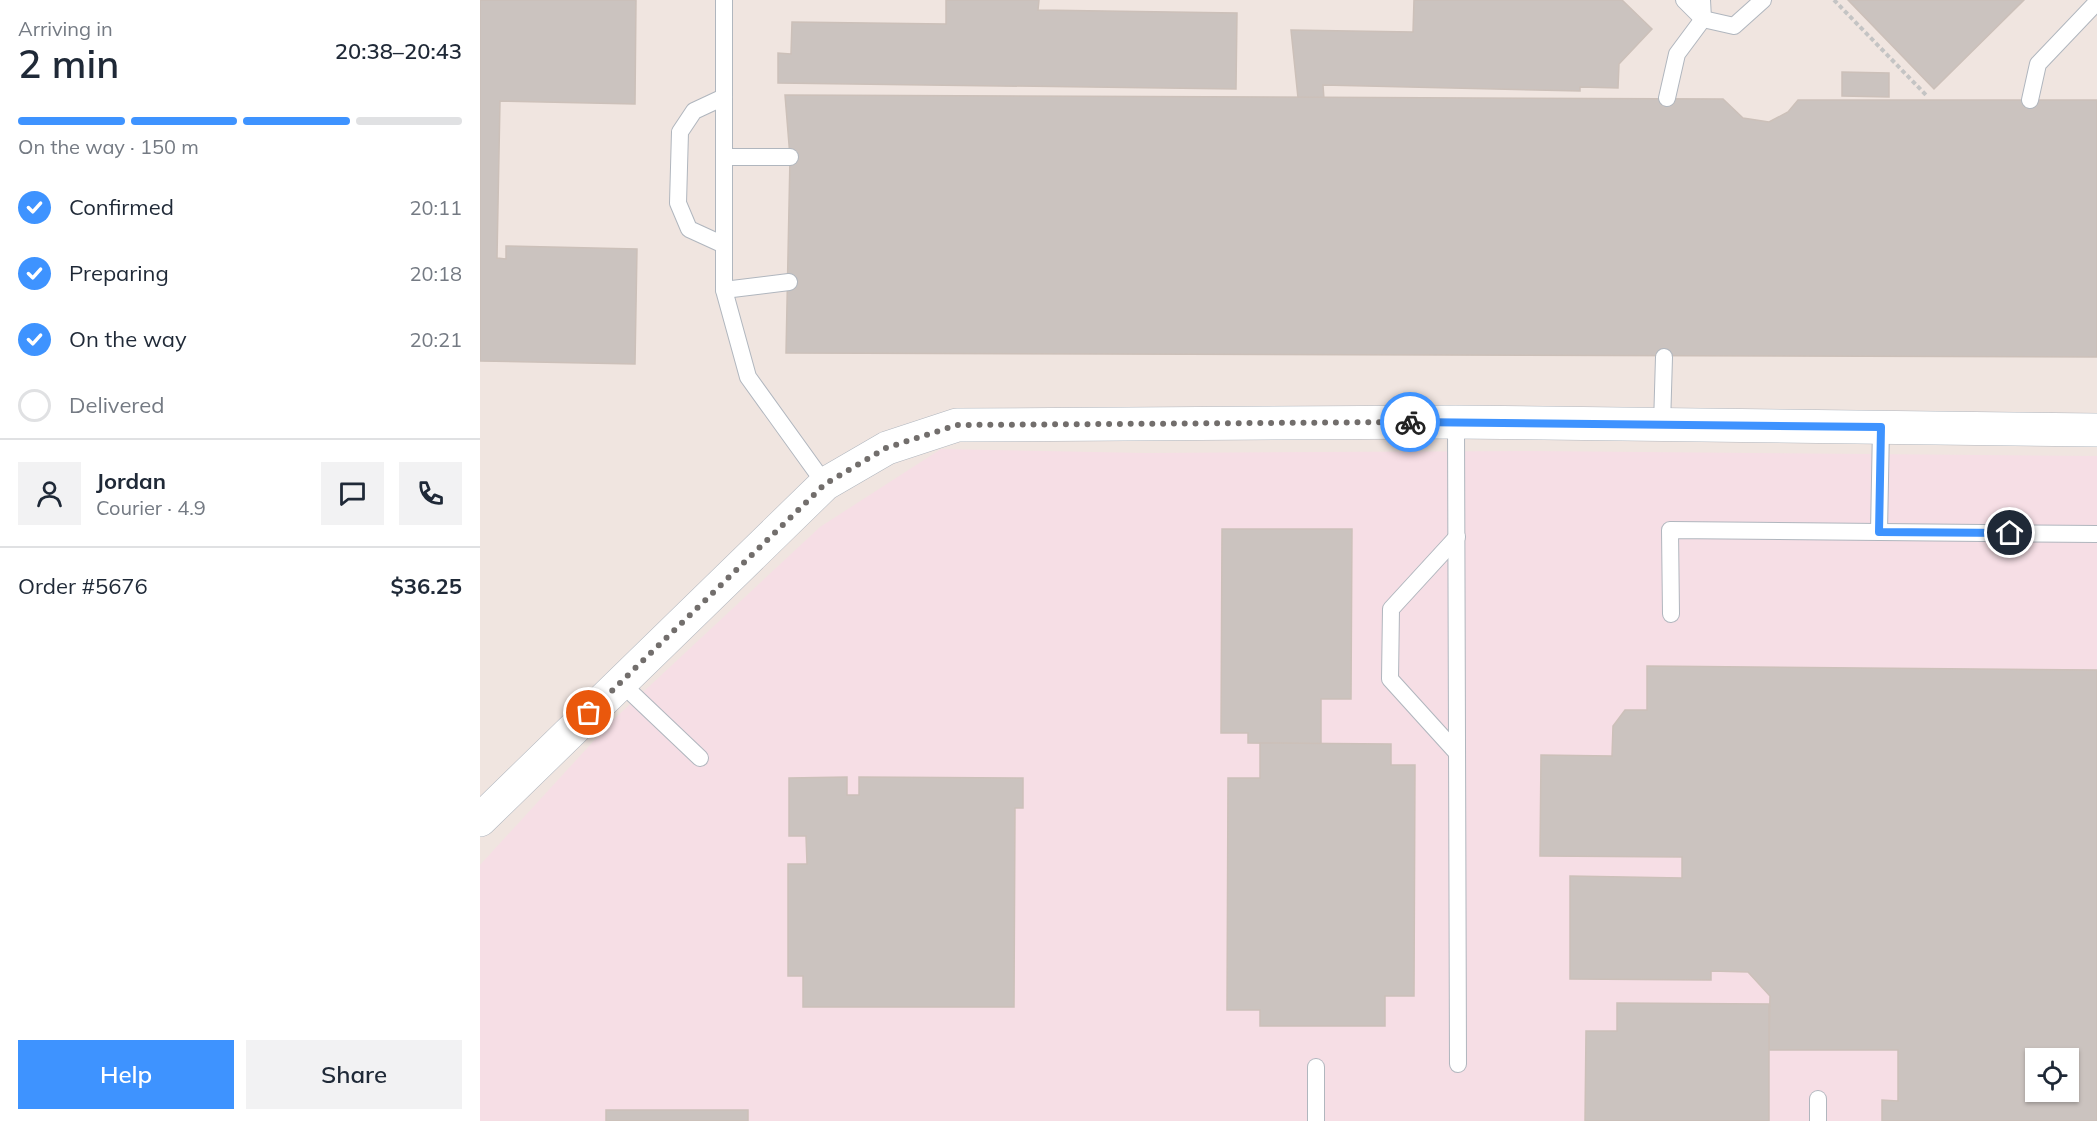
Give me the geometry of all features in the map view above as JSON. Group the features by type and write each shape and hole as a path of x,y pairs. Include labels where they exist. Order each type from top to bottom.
{"street":[{"path":"480,820 825,484 886,448 957,425 1456,422 2097,430"}],"lane":[{"path":"724,0 724,290 748,377 825,484"},
{"path":"1684,0 1703,19 1734,26 1763,0"},
{"path":"1667,98 1677,54 1703,19 1702,0"},
{"path":"2030,100 2038,64 2097,2"},
{"path":"724,97 694,111 680,132 678,203 689,229 724,245"},
{"path":"724,156 790,156"},
{"path":"724,290 789,282"},
{"path":"1662,425 1664,357"},
{"path":"1456,422 1458,1064"},
{"path":"1879,532 1881,427"},
{"path":"1671,614 1670,530 2097,534"},
{"path":"1457,537 1391,609 1390,679 1458,753"},
{"path":"620,682 700,758"},
{"path":"1316,1066 1316,1121"},
{"path":"1818,1099 1818,1121"}],"path":[{"path":"1834,0 1926,95"}],"shaded area":[{"path":"941,449 1145,453 1528,451 2097,456 2097,1121 480,1121 480,865 611,722 820,527"}],"building":[{"path":"480,0 636,0 635,104 500,101 497,258 506,259 506,246 637,249 635,364 480,361"},
{"path":"946,0 1039,0 1038,10 1237,13 1236,89 778,83 778,53 791,54 792,22 946,24"},
{"path":"1414,0 1622,0 1652,29 1619,64 1618,88 1580,87 1580,91 1323,85 1324,99 1298,98 1291,30 1413,32"},
{"path":"1848,0 2024,0 1934,89"},
{"path":"1842,72 1889,73 1889,97 1842,96"},
{"path":"785,95 1723,99 1743,118 1769,122 1788,112 1798,100 2097,100 2097,357 786,353 790,157"},
{"path":"1222,529 1352,529 1351,699 1321,699 1321,744 1248,743 1248,733 1221,733"},
{"path":"1647,666 2097,670 2097,1121 1882,1121 1882,1100 1898,1101 1898,1050 1769,1050 1770,996 1748,972 1711,971 1711,980 1570,979 1570,876 1682,878 1682,857 1540,856 1541,755 1612,756 1613,726 1625,710 1647,710"},
{"path":"1260,743 1391,744 1391,765 1415,765 1414,996 1385,996 1385,1026 1260,1026 1260,1010 1227,1010 1228,778 1260,778"},
{"path":"847,777 847,795 859,795 859,777 1023,778 1023,808 1015,808 1014,1007 803,1007 803,976 788,976 788,864 807,864 806,836 789,836 789,778"},
{"path":"1617,1003 1769,1004 1769,1121 1585,1121 1586,1031 1617,1031"},
{"path":"606,1110 748,1110 748,1121 606,1121"}],"way so far":[{"path":"589,713 825,484 886,448 957,425 1410,422"}],"route":[{"path":"1410,422 1881,427 1879,532 2010,533"}]}
